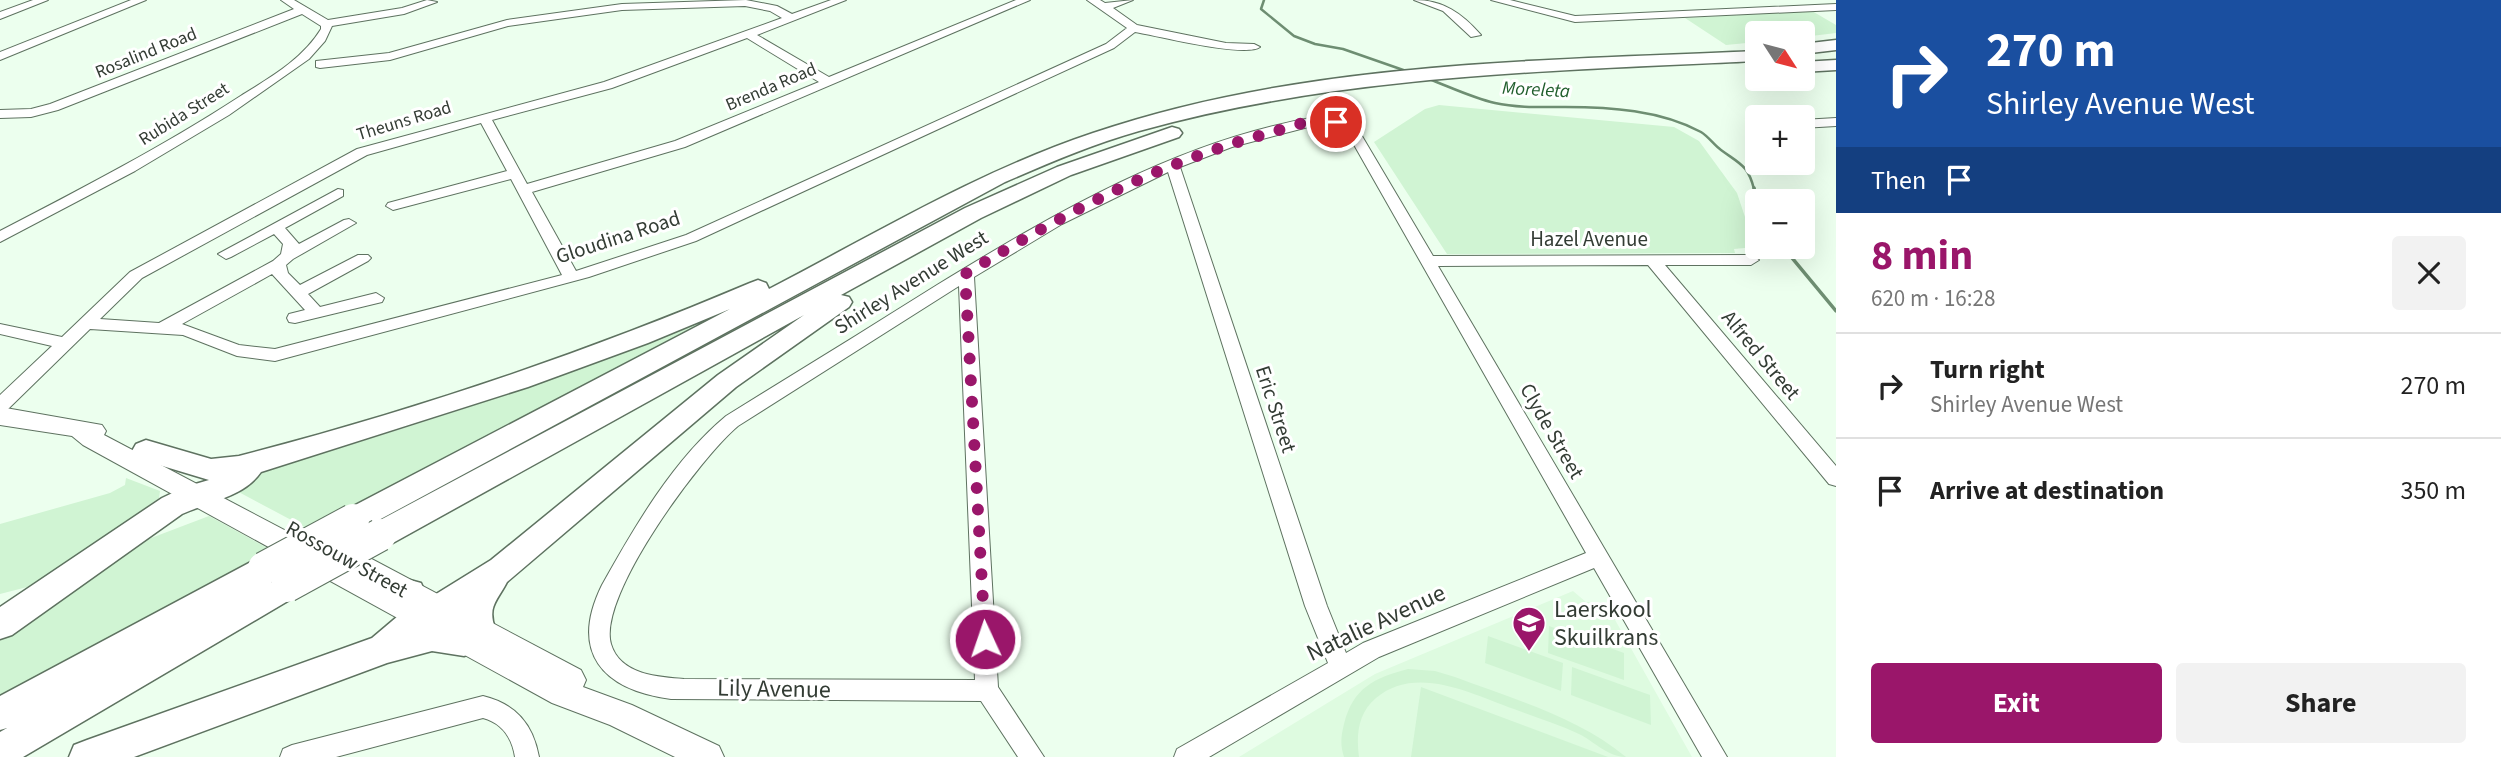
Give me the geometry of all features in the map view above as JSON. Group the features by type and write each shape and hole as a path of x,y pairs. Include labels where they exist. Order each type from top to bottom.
{"highway":[{"path":"1815,49 1836,45"},
{"path":"1815,51 1836,52"},
{"path":"146,451 211,470 239,467 528,378 656,331 744,294 998,178 1092,139 1170,117 1274,95 1391,78 1745,56"},
{"path":"1815,68 1836,67"},
{"path":"0,714 275,577 380,536 973,213 1063,171 1176,132 1325,99 1414,88 1745,70"},
{"path":"0,751 275,577 353,520 998,178"},
{"path":"87,757 384,649 432,637 472,634 478,599 502,569 727,381 973,213"},
{"path":"0,625 197,496 274,458"},
{"path":"384,649 423,609 502,569"}],"main road":[{"name":"Rossouw Street","path":"0,416 103,433 146,451 197,496"},
{"name":"Rossouw Street","path":"79,429 92,439 197,496 472,634 576,699 606,709 708,757"}],"street":[{"path":"0,16 43,0"},
{"path":"0,56 141,0"},
{"path":"286,0 326,24 404,11 432,2"},
{"name":"Theuns Road","path":"0,406 136,275 362,152 608,85 841,0"},
{"name":"Brenda Road","path":"524,189 680,144 1025,0"},
{"path":"1092,0 1127,21 1133,28 1226,46 1254,47"},
{"path":"1103,7 1128,0"},
{"path":"1419,0 1445,3 1448,10 1475,34"},
{"path":"1496,0 1573,19 1836,7"},
{"path":"1751,0 1771,10"},
{"path":"320,64 390,56 507,23 622,7 736,2 773,8 791,18"},
{"name":"Rosalind Road","path":"0,114 31,113 54,107 302,10"},
{"name":"Rubida Street","path":"0,237 177,144 293,66 320,41 327,32 326,24"},
{"path":"71,28 84,33"},
{"name":"Gloudina Road","path":"84,323 185,330 237,350 265,355 287,354 625,261 722,226 1102,50 1133,28"},
{"path":"748,34 828,82"},
{"path":"484,117 571,276"},
{"name":"Shirley Avenue West","path":"598,623 607,592 694,460 712,437 732,421 1044,226 1172,163 1259,135 1317,121 1333,121 1350,128"},
{"path":"1815,123 1836,122"},
{"name":"Clyde Street","path":"1350,128 1715,757"},
{"name":"Eric Street","path":"1172,163 1316,606 1332,651 1342,665"},
{"path":"393,206 516,173"},
{"path":"226,254 338,193"},
{"path":"164,327 349,223"},
{"path":"274,228 291,244 280,274 317,313"},
{"path":"298,293 362,258"},
{"name":"Alfred Street","path":"1652,260 1836,479"},
{"name":"Hazel Avenue","path":"1428,261 1751,260"},
{"path":"965,274 987,690 1032,757"},
{"path":"295,318 376,298"},
{"path":"0,329 64,343"},
{"name":"Natalie Avenue","path":"1186,757 1342,665 1407,633 1599,557"},
{"name":"Lily Avenue","path":"598,623 601,646 613,666 629,678 660,688 987,690"},
{"path":"292,757 472,709 494,709 507,717 523,738 527,757"}],"shaded area":[{"path":"1812,11 1836,25 1836,33 1815,36 1815,21 1745,21 1745,43 1726,45 1685,18"},
{"path":"1439,105 1674,127 1699,141 1737,193 1745,217 1745,248 1734,249 1735,253 1447,254 1374,142 1425,109"},
{"path":"748,300 310,530 233,489 256,475 579,369 636,348"},
{"path":"126,478 160,491 159,498 35,585 0,594 0,524 110,493 125,485"},
{"path":"209,516 269,549 252,562 0,700 0,631 138,543"},
{"name":"Laerskool Skuilkrans","path":"1573,591 1586,602 1605,602 1692,757 1239,757 1375,674"},
{"path":"1549,626 1624,653 1624,680 1548,653"},
{"path":"1488,636 1563,663 1561,691 1485,663"},
{"path":"1572,667 1650,695 1651,725 1571,695"},
{"path":"1408,669 1435,671 1455,677 1544,710 1587,731 1626,757 1607,752 1579,734 1555,724 1462,690 1444,685 1409,683 1392,688 1370,704 1360,725 1359,757 1344,757 1342,733 1353,701 1375,681"},
{"path":"1421,687 1608,757 1411,757"}],"waterway":[{"name":"Moreleta","path":"1264,0 1261,9 1294,36 1315,44 1343,49 1409,72"},
{"name":"Moreleta","path":"1429,79 1503,105 1617,109 1669,119 1707,136 1746,170 1754,189"},
{"name":"Moreleta","path":"1793,259 1836,311"}],"place":[{"name":"Laerskool Skuilkrans","path":"1529,653"}],"route":[{"path":"985,639 965,274 1044,226 1153,171 1259,135 1317,121 1336,122"}]}
